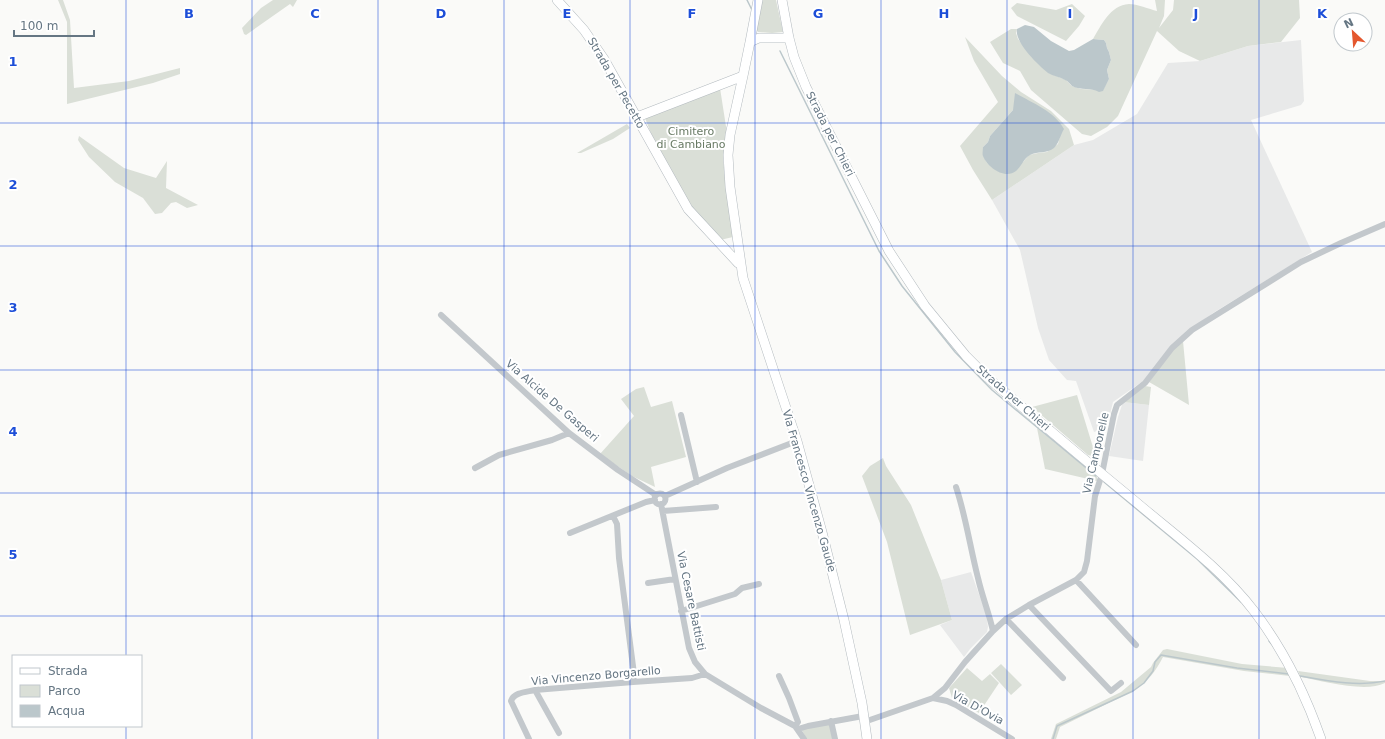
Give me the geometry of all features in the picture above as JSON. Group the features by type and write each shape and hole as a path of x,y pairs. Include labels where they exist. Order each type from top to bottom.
{"street":[{"name":"Strada per Pecetto","path":"558,0 584,30 593,43 637,117 642,129 688,209 738,263 741,264"},
{"name":"Via Francesco Vincenzo Gaude","path":"758,0 730,135 728,155 743,278 796,441 835,583 856,675 867,739"},
{"name":"Strada per Chieri","path":"782,0 794,58 806,87 889,251 925,306 966,356 987,377 1216,570 1254,610 1283,653 1298,681 1321,739"},
{"path":"750,42 759,38 789,38"},
{"path":"637,117 743,76"},
{"name":"Via Camporelle","path":"933,698 945,688 965,662 1006,619 1076,580 1084,572 1087,561 1095,496 1102,474 1117,405 1145,383 1172,348 1192,330 1301,262 1385,224"},
{"name":"Via Alcide De Gasperi","path":"441,315 569,433 655,498"},
{"path":"681,415 697,482"},
{"path":"475,468 499,455 552,440 569,433"},
{"path":"570,534 655,498 662,493 665,496 727,468 796,441"},
{"path":"956,487 965,515 978,578 990,615 993,632"},
{"path":"655,498 658,504 661,504 666,501 665,496"},
{"name":"Via Cesare Battisti","path":"661,504 681,611 689,648 695,662 704,674 797,728"},
{"path":"663,512 716,507"},
{"path":"613,516 617,524 619,558 634,674 633,682"},
{"path":"648,584 675,579"},
{"path":"1076,580 1136,646"},
{"path":"681,611 735,594 742,588 759,584"},
{"path":"1029,605 1111,691 1121,683"},
{"path":"1006,619 1063,678"},
{"name":"Via Vincenzo Borgarello","path":"529,739 511,701 514,696 535,690 692,678 704,674"},
{"path":"779,676 790,698 798,722 797,728 804,739"},
{"path":"535,690 559,733"},
{"path":"797,728 831,721 864,719 933,698"},
{"name":"Via D'Ovia","path":"933,698 947,701 956,705 1012,739"},
{"path":"831,721 835,739"}],"shaded area":[{"path":"1301,40 1304,101 1301,105 1251,120 1312,252 1213,313 1188,331 1146,379 1113,402 1107,427 1094,432 1076,381 1067,380 1049,360 1038,328 1020,250 992,200 1074,145 1093,140 1137,114 1168,63 1200,61 1248,46"},
{"path":"1123,402 1149,405 1143,461 1109,456"},
{"path":"971,572 986,614 988,627 987,632 964,657 940,625 952,620 941,580"}],"green space":[{"path":"58,0 63,0 70,20 74,88 129,81 180,68 180,74 153,83 67,104 67,22"},
{"path":"273,0 297,0 293,7 290,4 246,35 244,34 242,28 261,8"},
{"path":"761,0 776,0 783,32 758,32 754,27"},
{"path":"1155,0 1165,0 1164,16 1159,28 1173,10 1174,0 1299,0 1300,18 1281,42 1248,46 1200,61 1179,51 1157,31 1118,116 1107,127 1091,136 1082,134 1031,90 1020,71 1003,63 990,42 1011,29 1017,29 1016,33 1018,39 1034,59 1049,73 1066,80 1072,86 1081,89 1103,90 1109,79 1107,70 1111,60 1104,40 1093,39 1103,22 1116,8 1122,5 1132,4 1157,11"},
{"path":"1017,3 1056,10 1072,4 1085,16 1079,26 1066,41 1017,16 1011,8"},
{"path":"965,37 1002,76 1021,92 1051,111 1069,129 1074,145 992,200 960,146 998,102 974,61","holes":["1013,110 1060,136 1058,144 1047,152 1029,155 1023,162 1000,172 989,165 985,160 983,147 988,142 990,136"]},
{"name":"Cimitero di Cambiano","path":"720,88 727,133 723,160 733,237 720,240 693,212 659,154 645,118"},
{"path":"627,124 630,128 613,139 581,153 577,153"},
{"path":"79,136 124,168 156,178 167,161 166,188 198,205 187,208 176,202 171,203 162,213 155,214 143,198 115,182 89,157 78,140"},
{"path":"1183,341 1189,405 1149,382 1171,352"},
{"path":"1145,386 1151,387 1149,405 1123,402"},
{"path":"644,387 651,407 672,401 686,457 651,467 655,487 632,476 600,454 634,416 621,399 636,389"},
{"path":"1077,395 1096,457 1088,455 1032,407"},
{"path":"1037,428 1097,477 1097,481 1045,469"},
{"path":"883,458 886,466 911,505 941,580 952,620 910,635 887,542 862,476 870,466"},
{"path":"1167,649 1242,664 1288,668 1290,676 1244,671 1163,657 1158,667 1144,683 1135,690 1060,727 1056,739 1051,739 1056,724 1121,692 1151,667 1163,650"},
{"path":"1001,664 1022,685 1011,695 991,673"},
{"path":"967,668 982,681 990,674 999,683 979,713 952,698 949,688"},
{"path":"1298,671 1370,681 1385,681 1385,683 1377,686 1355,687 1301,677"},
{"path":"830,722 834,739 807,739 801,729"}],"water":[{"path":"1025,25 1034,27 1051,41 1069,51 1074,50 1093,39 1104,40 1111,60 1107,70 1109,79 1103,91 1099,92 1075,87 1066,80 1048,73 1033,59 1019,40 1017,29"},
{"path":"1015,93 1049,112 1064,129 1054,148 1030,155 1016,171 1007,174 997,171 988,164 983,155 983,147 988,142 990,136 1013,110"}],"waterway":[{"path":"747,0 752,10"},
{"path":"780,51 879,251 902,286 955,352 992,390 1096,476"},
{"path":"1104,482 1197,559 1241,602"},
{"path":"1269,641 1274,647"},
{"path":"1053,739 1057,726 1133,691 1144,683 1153,671 1155,662 1161,655 1237,668 1289,674"},
{"path":"1300,676 1354,683 1375,683 1385,681"}]}
